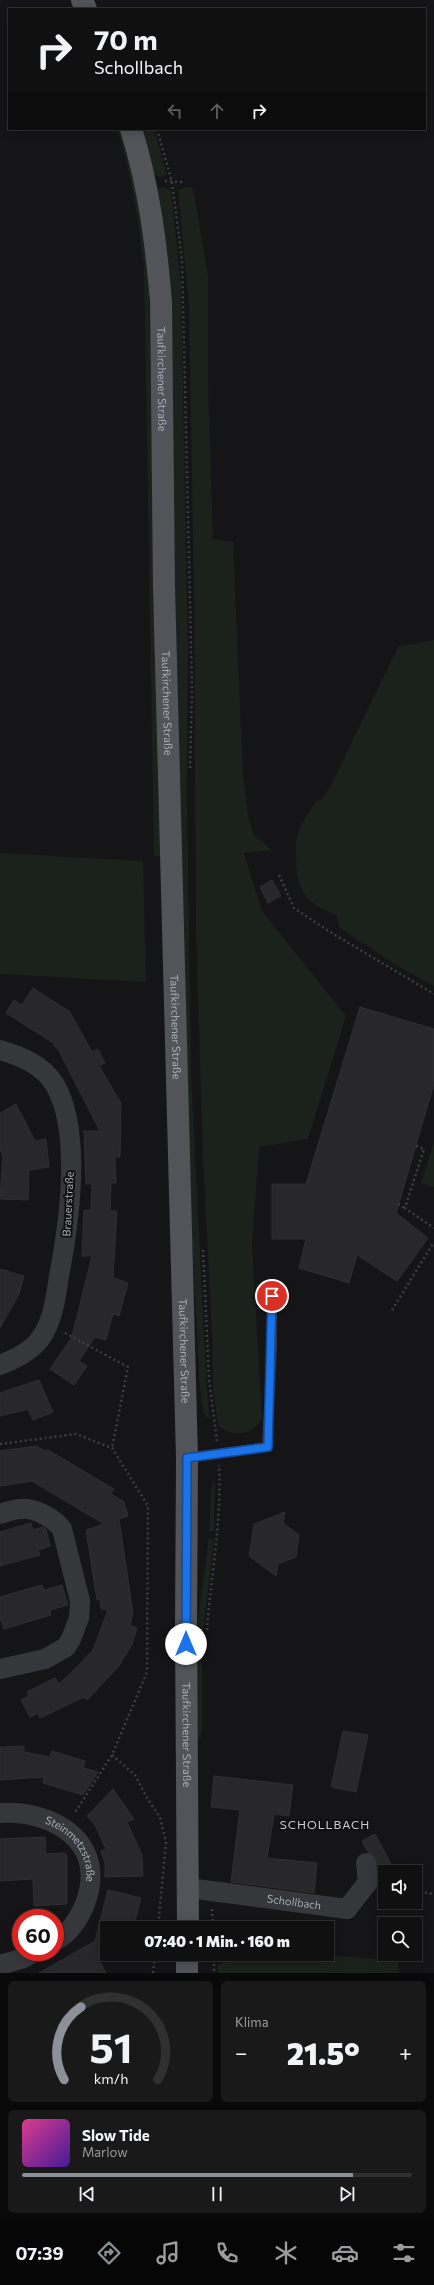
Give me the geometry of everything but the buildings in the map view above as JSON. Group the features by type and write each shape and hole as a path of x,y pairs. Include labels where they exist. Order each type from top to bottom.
{"main road":[{"name":"Taufkirchener Straße","path":"131,130 146,182 157,255 161,302 164,587 187,1458 186,1629 188,1921"},
{"path":"187,1961 187,1973"}],"street":[{"name":"Brauerstraße","path":"0,1050 20,1056 38,1066 54,1084 63,1103 67,1124 70,1201 65,1244 54,1306 48,1324 41,1338 31,1349 0,1365"},
{"path":"0,1514 22,1508 33,1510 53,1520 61,1527 80,1606 75,1628 66,1647 45,1659 0,1669"},
{"name":"Steinmetzstraße","path":"0,1813 39,1817 51,1820 65,1827 77,1839 90,1868 92,1884 74,1926 64,1934"},
{"name":"Schollbach","path":"188,1888 347,1909 368,1882 366,1863"},
{"path":"0,1965 12,1961"}],"lane":[{"path":"187,1458 268,1447 272,1347 272,1285"}],"path":[{"path":"157,130 174,188 182,268 192,680 190,775"},
{"path":"279,875 294,908 330,932 434,994"},
{"path":"405,1208 424,1149 416,1146"},
{"path":"398,1204 434,1228"},
{"path":"392,1310 434,1242"},
{"path":"202,1246 209,1379 219,1453 220,1483 218,1521 207,1635"},
{"path":"48,1324 128,1367 112,1448"},
{"path":"0,1444 76,1434 112,1448 148,1506 149,1554 147,1672 112,1755 65,1827"},
{"path":"112,1755 136,1775 147,1798 160,1816 165,1830 166,1842 159,1921"},
{"path":"422,1892 434,1894"},
{"path":"153,1973 154,1961"},
{"path":"214,1961 214,1973"}],"shaded area":[{"path":"117,130 122,130 136,189 143,230 149,292 161,856 154,856 144,267 131,180"},
{"path":"142,130 154,130 167,175 161,177 153,174"},
{"path":"164,187 171,190 181,285 188,648 187,790 191,1073 207,1391 210,1421 203,1412 200,1389 191,1226 157,188"},
{"path":"186,187 192,187 194,193 208,276 208,379 213,539 233,542 243,775 249,821 254,835 272,850 244,853 262,911 346,1016 308,1139 259,1147 252,1244 262,1417 254,1428 242,1433 229,1432 218,1425 213,1387 212,1333 203,1161 196,930 194,593 189,305 178,190"},
{"path":"434,640 434,986 396,965 340,928 336,915 316,905 304,894 298,879 296,843 301,825 316,801 321,800 330,787 398,647"},
{"path":"0,853 143,861 146,982 0,974"},
{"path":"434,1142 434,1187 421,1183"},
{"path":"215,1478 214,1531 209,1531 211,1490"},
{"path":"209,1537 214,1541 202,1641 202,1730 201,1737 197,1738 196,1636"},
{"path":"334,1956 378,1959 378,1961 398,1961 399,1973 218,1973 218,1965 226,1961 334,1961"}],"district":[{"name":"SCHOLLBACH","path":"325,1825"}],"route":[{"path":"186,1644 187,1458 268,1447 272,1347 272,1296"}]}
